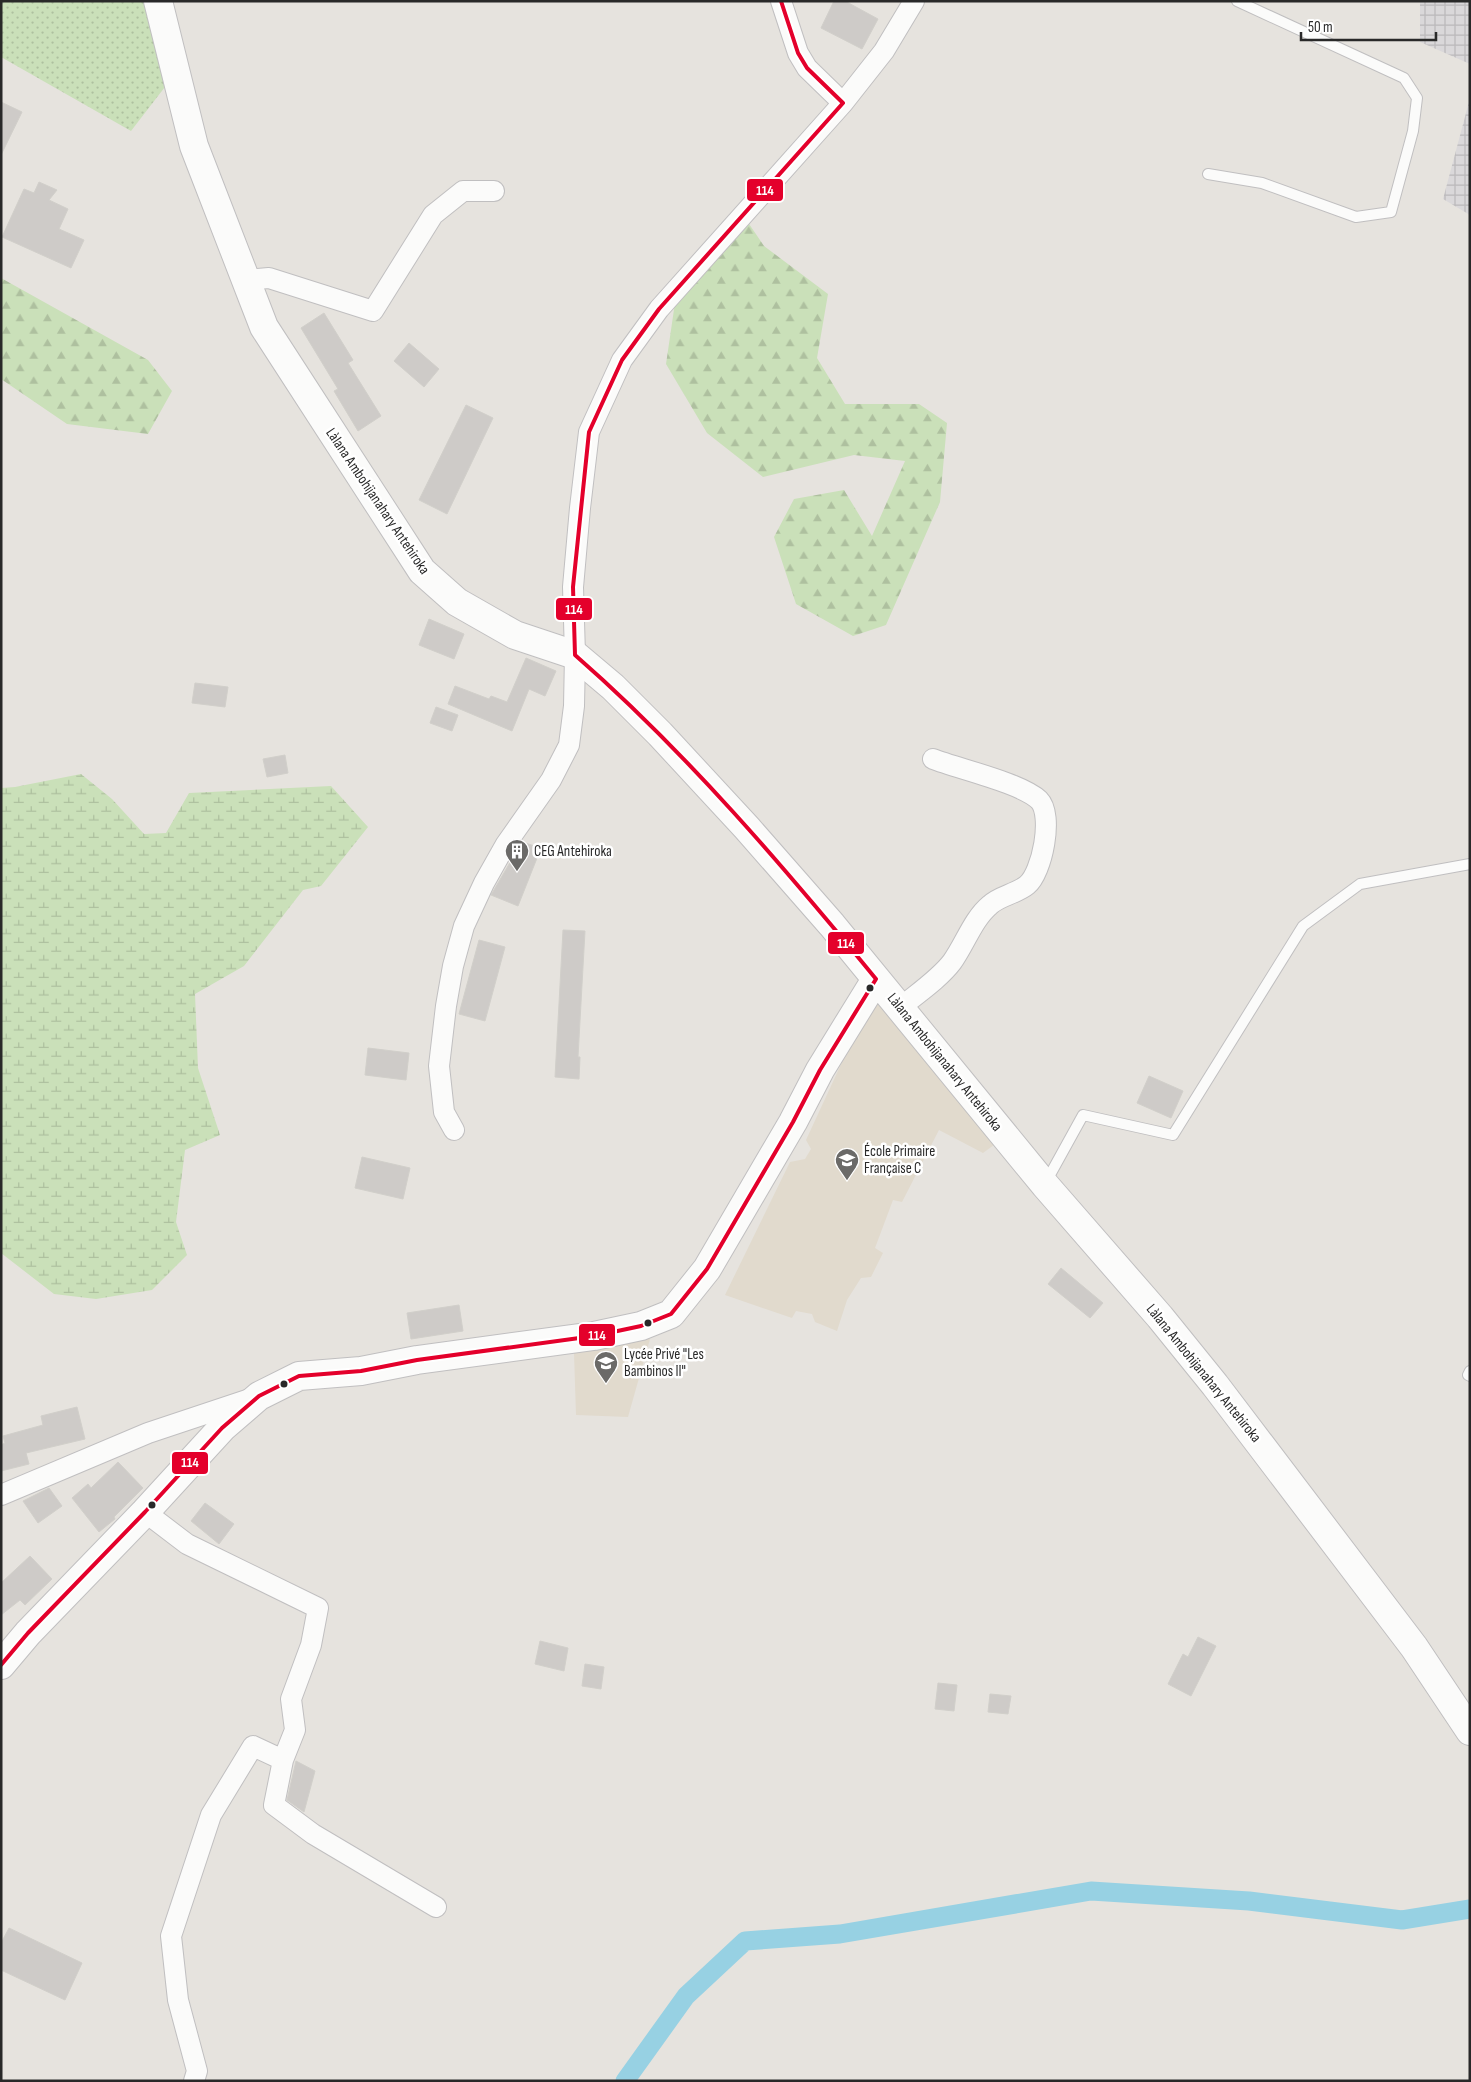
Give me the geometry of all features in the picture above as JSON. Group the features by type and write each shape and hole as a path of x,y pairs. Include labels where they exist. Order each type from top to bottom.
{"street":[{"name":"Làlana Ambohijanahary Antehiroka","path":"158,1 194,146 264,327 422,572 457,602 515,635 576,655 613,687 660,734 747,828 832,925 1045,1185 1160,1317 1216,1385 1414,1647 1469,1729"},
{"path":"781,1 792,37 806,68 844,103"},
{"path":"454,1130 444,1112 439,1066 453,966 464,926 484,883 506,844 551,780 569,745 574,706 576,655 573,587 589,432 622,360 659,309 844,103 884,51 914,1"},
{"path":"246,280 269,278 373,311 433,214 463,191 494,191"},
{"path":"901,1008 952,962 976,922 990,904 1015,893 1028,884 1037,873 1044,840 1046,814 1040,801 1024,790 933,758"},
{"path":"1,1495 148,1433 259,1396 298,1376 361,1372 417,1360 594,1336 642,1326 671,1314 707,1269 820,1070 876,979"},
{"path":"1,1665 28,1633 145,1512 222,1428 259,1396"},
{"path":"145,1512 187,1544 318,1608 311,1645 290,1699 294,1730 283,1760 274,1805 313,1834 436,1907"},
{"path":"194,2081 197,2071 178,2000 171,1936 211,1815 253,1746 283,1760"}],"lane":[{"path":"1208,174 1262,184 1356,216 1391,212 1413,131 1417,98 1404,78 1237,1"},
{"path":"1045,1185 1084,1115 1173,1135 1303,926 1360,884 1470,864"},
{"path":"1470,1371 1468,1375 1470,1376"}],"shaded area":[{"path":"1420,1 1470,1 1470,64 1420,42"},
{"path":"1470,98 1470,215 1443,199"},
{"name":"École Primaire Française C","path":"881,1001 998,1142 983,1153 939,1130 902,1202 893,1200 875,1248 883,1253 871,1277 861,1278 847,1300 837,1331 815,1322 812,1314 796,1311 792,1318 725,1295 790,1162 805,1159 811,1149 806,1140 862,1019"},
{"name":"Lycée Privé \"Les Bambinos II\"","path":"644,1333 650,1339 628,1417 576,1415 574,1353"}],"green space":[{"path":"1,1 151,1 168,83 131,131 1,57"},
{"path":"743,215 764,246 828,294 817,358 845,404 919,404 947,423 940,502 886,625 853,636 796,604 774,537 794,499 844,490 872,536 905,461 854,455 763,477 707,433 666,364 677,289"},
{"path":"1,278 148,360 172,391 148,434 67,424 1,379"},
{"path":"81,774 112,799 144,834 166,833 189,793 331,786 368,827 321,886 303,890 244,966 195,994 198,1068 220,1135 185,1150 176,1222 187,1255 152,1290 96,1299 54,1294 1,1253 1,788"}],"building":[{"path":"834,1 845,1 878,19 862,49 821,28"},
{"path":"1,102 22,112 1,155"},
{"path":"39,182 57,190 49,200 68,209 59,229 84,240 71,268 2,237 24,189 34,193"},
{"path":"324,313 353,360 348,363 381,416 358,431 334,391 338,389 301,328"},
{"path":"409,343 439,369 424,387 394,361"},
{"path":"466,405 493,418 447,514 419,500"},
{"path":"429,619 464,634 454,659 419,645"},
{"path":"526,658 556,671 545,696 529,689 512,731 448,704 455,686 489,699 491,696 507,702"},
{"path":"195,683 228,687 225,707 192,703"},
{"path":"436,707 458,715 452,731 430,723"},
{"path":"285,755 288,773 267,777 263,759"},
{"name":"CEG Antehiroka","path":"522,842 541,848 518,906 491,895"},
{"path":"563,930 585,931 578,1057 580,1057 579,1079 555,1077"},
{"path":"479,940 505,947 485,1021 459,1014"},
{"path":"368,1048 409,1053 406,1080 365,1075"},
{"path":"1149,1076 1183,1091 1171,1118 1137,1103"},
{"path":"362,1157 410,1168 403,1199 355,1188"},
{"path":"1061,1268 1103,1303 1090,1318 1048,1284"},
{"path":"459,1305 463,1331 411,1339 407,1313"},
{"path":"77,1407 85,1439 26,1453 29,1464 1,1471 1,1445 5,1443 3,1436 43,1425 41,1416"},
{"path":"118,1462 143,1488 114,1517 115,1519 99,1532 72,1498 88,1484 91,1488"},
{"path":"49,1488 62,1506 38,1523 23,1501"},
{"path":"205,1503 234,1524 219,1544 191,1521"},
{"path":"30,1556 52,1579 25,1605 20,1600 1,1615 1,1583"},
{"path":"1198,1637 1216,1646 1191,1696 1168,1684 1183,1654 1188,1657"},
{"path":"540,1641 568,1648 564,1671 535,1664"},
{"path":"585,1664 604,1667 601,1689 582,1686"},
{"path":"938,1683 957,1685 954,1711 935,1709"},
{"path":"990,1694 1011,1696 1008,1714 988,1712"},
{"path":"296,1761 315,1771 304,1812 287,1800"},
{"path":"9,1928 82,1963 65,2000 1,1970 1,1943"}],"waterway":[{"path":"625,2081 686,1996 745,1941 840,1934 1091,1891 1249,1901 1402,1920 1470,1909"}],"transit line":[{"name":"114","path":"1,1665 28,1633 145,1512 222,1428 259,1396 299,1376 361,1371 417,1360 594,1336 641,1326 671,1314 707,1269 793,1122 820,1070 876,979 769,852 694,770 616,692 575,655 573,587 589,432 622,360 659,309 843,103 807,68 798,53 781,1"}],"place":[{"name":"CEG Antehiroka","path":"517,872"},
{"name":"École Primaire Française C","path":"847,1181"},
{"name":"Lycée Privé \"Les Bambinos II\"","path":"606,1384"}]}
